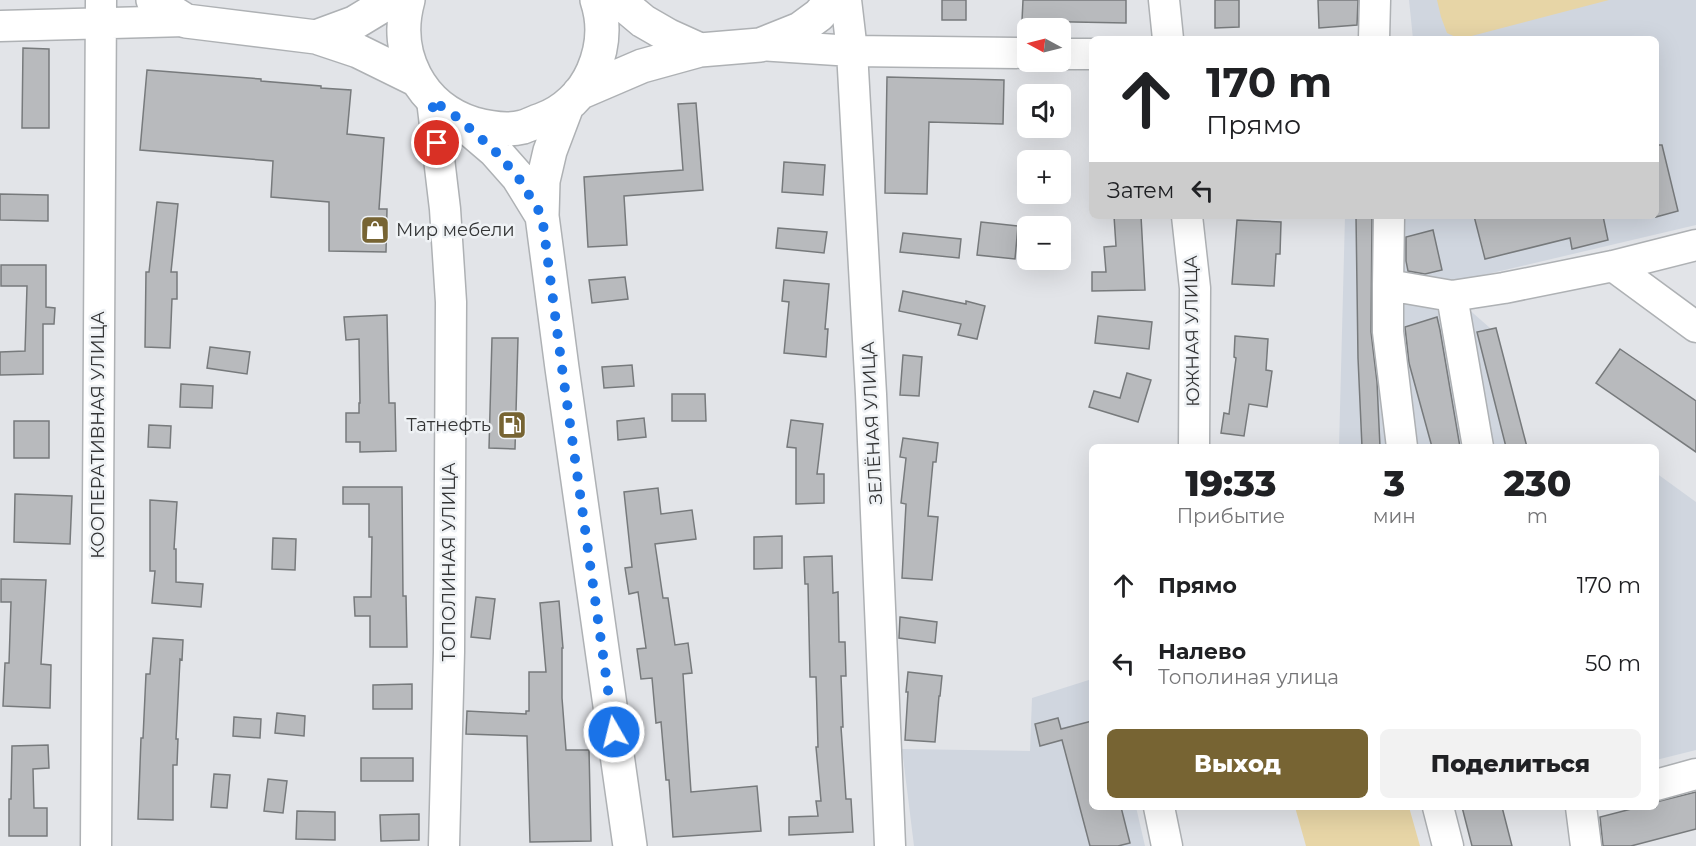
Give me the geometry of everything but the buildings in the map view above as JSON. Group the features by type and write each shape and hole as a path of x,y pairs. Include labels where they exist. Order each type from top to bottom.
{"main road":[{"path":"153,0 186,21 316,37 358,51 436,100 489,128 522,127 552,116 573,100 642,66 700,50 760,45 800,29 819,15 832,0"},
{"path":"316,37 354,23 392,0"},
{"path":"408,0 403,29 407,56 436,100 495,151 518,177 542,216"},
{"path":"597,0 601,12 602,35 598,58 589,79 573,100 550,152 543,181 542,216 630,846"},
{"path":"618,0 643,21 700,50"}],"street":[{"name":"ЗЕЛЁНАЯ УЛИЦА","path":"846,0 852,51 872,406 890,846"},
{"path":"1164,0 1168,36"},
{"path":"1374,36 1375,0"},
{"path":"0,26 101,12 186,21"},
{"name":"КООПЕРАТИВНАЯ УЛИЦА","path":"96,846 101,12"},
{"path":"760,45 852,51 1017,53"},
{"path":"1071,54 1089,54"},
{"name":"ТОПОЛИНАЯ УЛИЦА","path":"436,100 451,302 449,652 444,846"},
{"name":"ЮЖНАЯ УЛИЦА","path":"1187,219 1195,288 1194,444"},
{"path":"1389,219 1388,332 1402,444"},
{"path":"1388,285 1452,296 1613,266 1696,245"},
{"path":"1613,266 1696,327"},
{"path":"1452,296 1477,444"},
{"path":"1659,784 1696,774"},
{"path":"1160,810 1167,846"},
{"path":"1439,810 1448,846"},
{"path":"1581,810 1586,846"}],"shaded area":[{"path":"1409,0 1696,0 1696,225 1441,285 1490,328 1522,444 1339,444 1345,219 1659,219 1659,36 1413,36"},
{"path":"1437,0 1609,0 1471,36 1454,36 1447,33"},
{"path":"1659,475 1696,502 1696,750 1659,759"},
{"path":"1089,680 1089,810 1137,810 1145,846 914,846 902,749 1030,751 1032,698"},
{"path":"1296,810 1410,810 1420,846 1306,846"}],"place":[{"name":"Мир мебели","path":"375,230"},
{"name":"Татнефть","path":"512,425"}],"route":[{"path":"437,143 432,100 458,118 495,151 518,177 542,216 614,732"}]}
